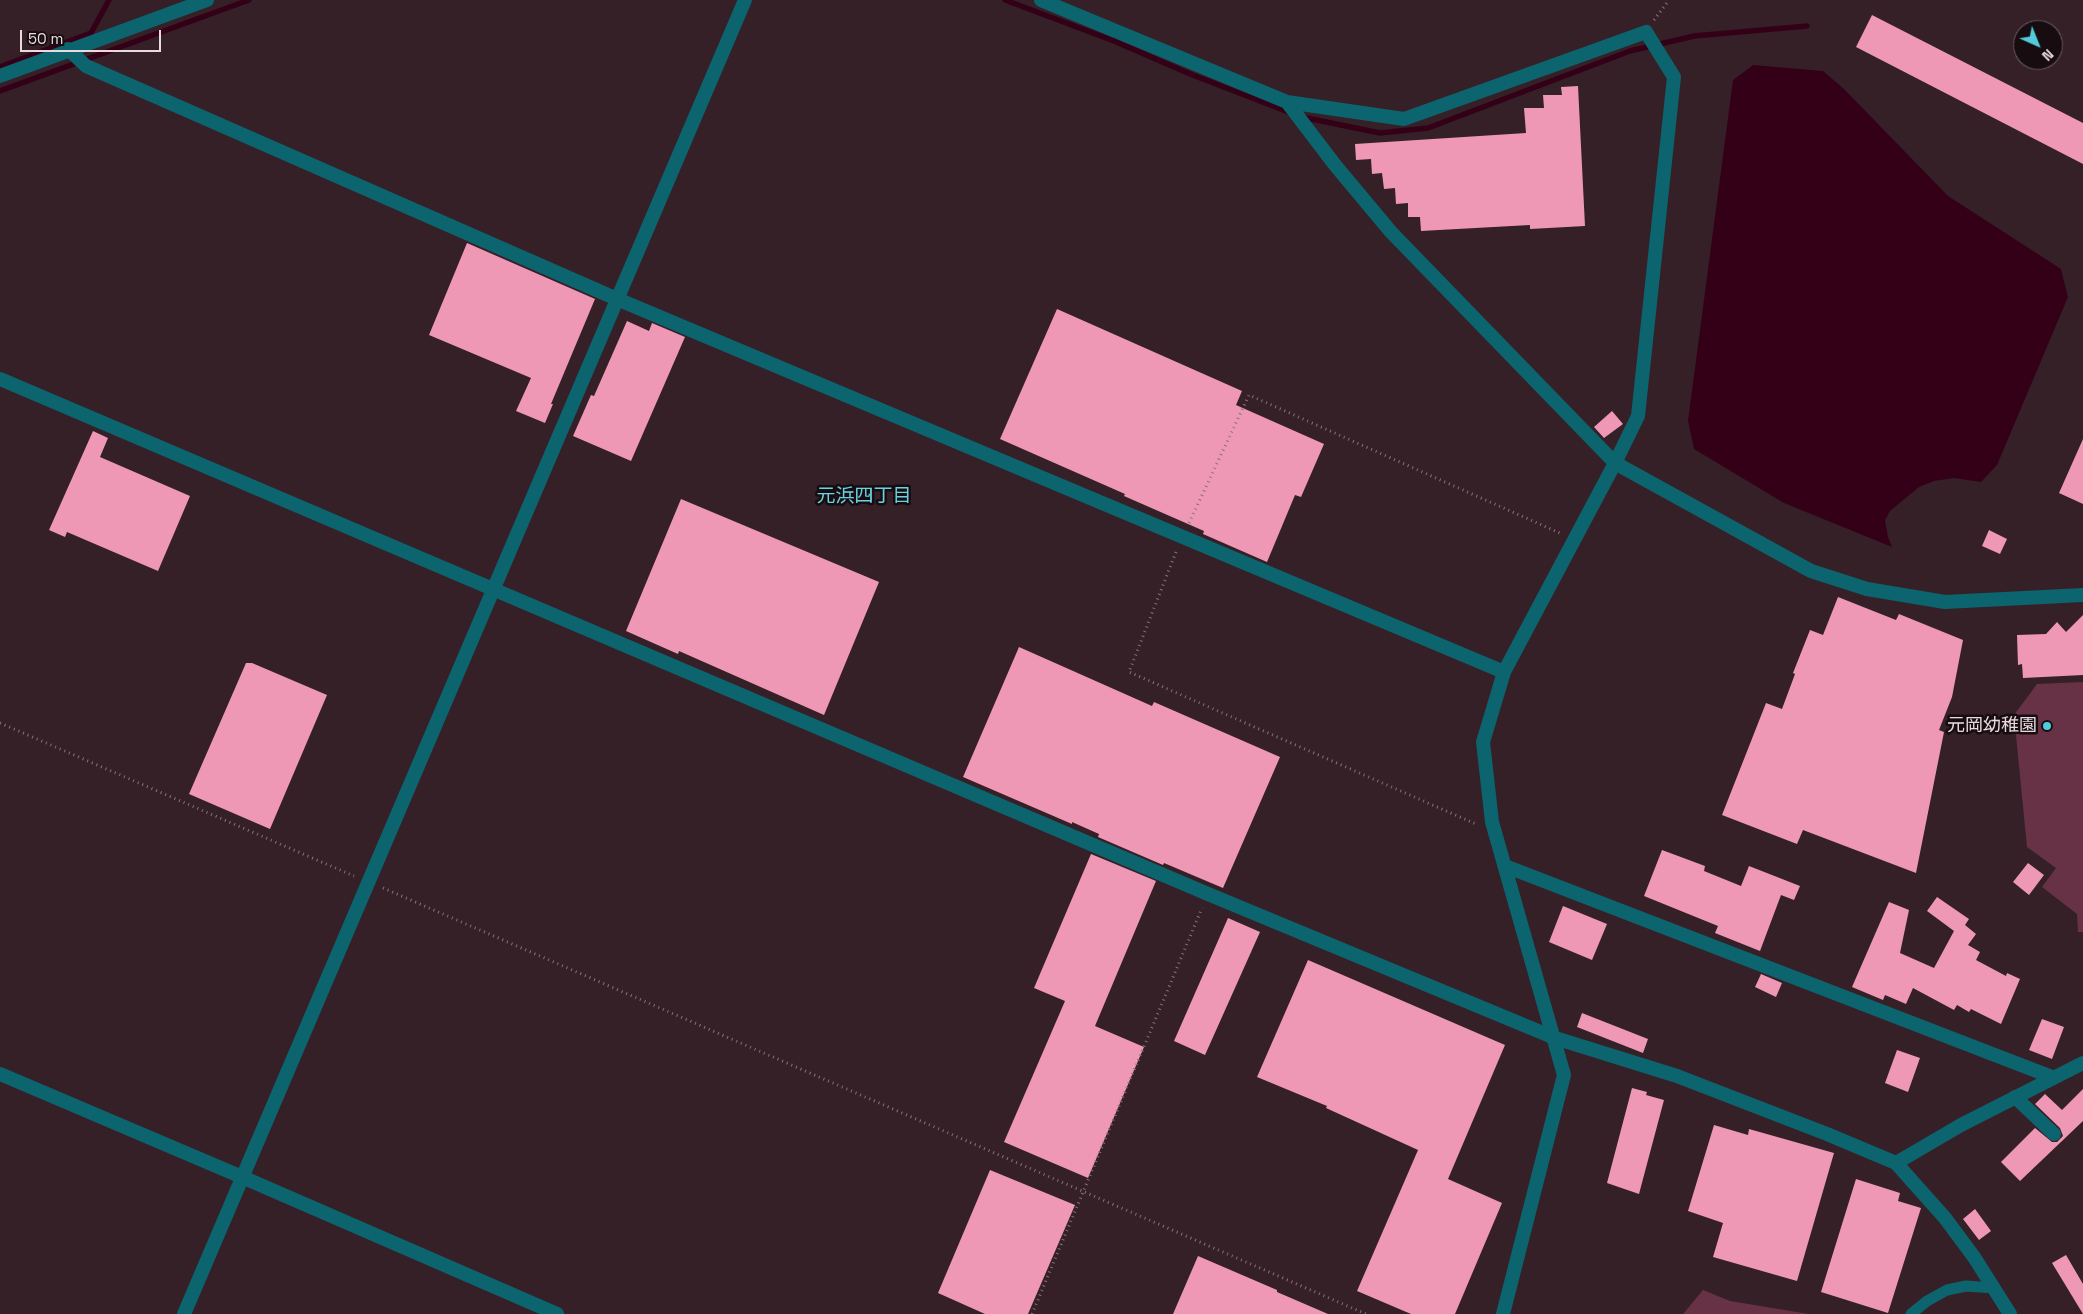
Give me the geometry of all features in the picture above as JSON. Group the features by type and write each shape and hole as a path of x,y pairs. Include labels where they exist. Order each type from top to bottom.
{"street":[{"path":"0,76 207,0"},
{"path":"184,1314 745,0"},
{"path":"1041,0 1287,102 1404,119 1646,32 1674,77 1638,416 1504,672 1483,742 1492,822 1564,1075 1503,1314"},
{"path":"68,50 86,66 617,299 1504,672"},
{"path":"1287,102 1335,165 1391,232 1615,463 1811,571 1867,589 1945,602 2083,595"},
{"path":"0,379 1208,894 1555,1038 1677,1076 1896,1163 1944,1218 1974,1257 2010,1314"},
{"path":"1505,866 2052,1077"},
{"path":"1896,1163 1961,1125 2083,1062"},
{"path":"0,1074 557,1314"},
{"path":"2015,1097 2054,1134"}],"lane":[{"path":"1911,1314 1926,1301 1947,1290 1966,1286 1994,1288"}],"path":[{"path":"1646,32 1669,0"},
{"path":"0,723 1366,1314"},
{"path":"1032,1314 1208,894"}],"shaded area":[{"path":"1753,65 1823,71 1844,89 1948,196 2061,269 2068,297 1997,465 1981,482 1954,478 1934,481 1919,487 1890,511 1885,520 1892,547 1784,503 1694,449 1688,421 1733,80"},
{"path":"2083,682 2083,932 2078,932 2077,914 2042,887 2056,868 2027,847 2014,715 2037,684"},
{"path":"1703,1290 1730,1301 1809,1314 1683,1314"}],"building":[{"path":"1872,15 2083,123 2083,164 1856,47"},
{"path":"1578,86 1585,226 1530,229 1530,225 1421,231 1420,217 1408,217 1408,203 1396,204 1395,188 1384,189 1382,173 1372,174 1371,159 1356,160 1355,144 1526,133 1524,108 1544,108 1543,95 1562,95 1561,87"},
{"path":"467,243 595,299 551,404 553,404 545,423 516,411 531,378 429,335"},
{"path":"1057,309 1242,391 1236,405 1324,444 1301,497 1295,495 1267,562 1203,534 1204,531 1124,496 1125,494 1000,439"},
{"path":"627,321 649,331 652,323 685,337 631,461 573,436 591,395 594,396"},
{"path":"1612,411 1623,424 1604,438 1594,427"},
{"path":"93,431 108,438 100,457 190,496 158,571 67,532 65,537 49,530"},
{"path":"2083,439 2083,504 2059,493"},
{"path":"681,499 879,582 824,715 679,651 678,654 626,631"},
{"path":"1989,530 2007,539 2000,554 1982,546"},
{"path":"1838,597 1896,620 1899,614 1963,640 1952,697 1939,730 1944,732 1916,873 1803,830 1797,844 1722,815 1766,703 1782,709 1795,674 1793,673 1810,630 1823,635"},
{"path":"2083,615 2083,675 2023,678 2022,664 2018,665 2017,635 2046,634 2057,622 2066,632"},
{"path":"1019,647 1152,706 1154,702 1280,757 1223,888 1164,863 1163,865 1098,837 1099,834 1072,822 1072,824 963,777"},
{"path":"246,663 252,663 327,695 270,829 189,794"},
{"path":"1662,850 1705,866 1704,871 1741,886 1749,866 1800,886 1794,900 1781,895 1760,951 1715,933 1718,926 1644,896"},
{"path":"1091,854 1156,881 1095,1026 1144,1047 1088,1178 1004,1142 1065,1001 1034,988"},
{"path":"2028,863 2044,875 2029,895 2013,882"},
{"path":"1937,897 1969,919 1965,925 1976,934 1968,945 1980,952 1976,960 2006,976 2007,973 2020,979 2001,1024 1971,1009 1969,1012 1957,1005 1954,1010 1913,988 1906,1004 1885,995 1883,1000 1852,987 1889,902 1909,910 1900,953 1934,968 1954,931 1927,911"},
{"path":"1563,906 1607,924 1592,960 1549,942"},
{"path":"1228,918 1260,932 1205,1055 1174,1041"},
{"path":"1308,960 1505,1045 1448,1179 1502,1203 1455,1314 1411,1314 1357,1291 1418,1150 1326,1108 1327,1106 1257,1077"},
{"path":"1761,974 1782,983 1776,997 1755,987"},
{"path":"1582,1013 1648,1039 1643,1053 1577,1027"},
{"path":"2042,1019 2064,1027 2052,1059 2029,1050"},
{"path":"1897,1050 1920,1058 1908,1092 1885,1083"},
{"path":"1632,1088 1647,1092 1646,1095 1664,1100 1639,1194 1607,1183"},
{"path":"2083,1089 2083,1121 2020,1181 2001,1162 2035,1128 2052,1142 2057,1142 2063,1136 2060,1128 2035,1104 2045,1094 2062,1110"},
{"path":"1714,1125 1748,1135 1749,1129 1834,1153 1797,1281 1713,1257 1723,1223 1688,1211"},
{"path":"990,1170 1075,1205 1028,1314 985,1314 938,1293"},
{"path":"1856,1179 1900,1193 1898,1201 1921,1208 1888,1313 1821,1292"},
{"path":"1975,1209 1991,1231 1979,1240 1963,1219"},
{"path":"2066,1255 2083,1284 2083,1314 2052,1263"},
{"path":"1198,1256 1277,1290 1277,1292 1328,1314 1173,1314"}],"waterway":[{"path":"0,67 91,33 109,0"},
{"path":"0,91 249,0"},
{"path":"1005,0 1114,41 1190,74 1291,113"},
{"path":"1302,117 1380,133 1428,128 1630,51 1694,36 1807,26"}],"place":[{"name":"元岡幼稚園","path":"2047,726"}],"district":[{"name":"元浜四丁目","path":"864,497"}]}
